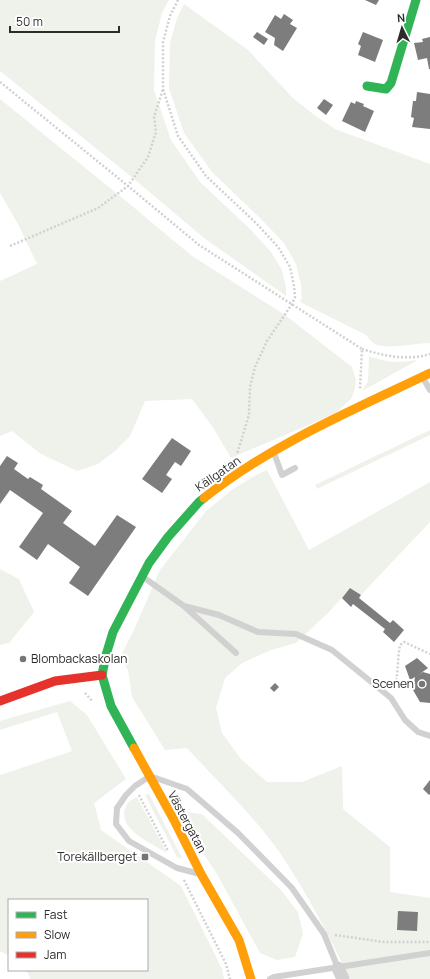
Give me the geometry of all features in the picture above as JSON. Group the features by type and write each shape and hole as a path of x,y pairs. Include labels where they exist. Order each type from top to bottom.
{"street":[{"path":"367,86 386,89 391,83 416,0"},
{"name":"Källgatan","path":"102,676 106,654 113,632 149,563 168,537 199,502 227,480 273,451 350,411 426,375"},
{"path":"0,701 55,681 102,676"},
{"name":"Västergatan","path":"102,676 111,706 174,820 201,874 239,940 251,979"}],"lane":[{"path":"426,375 430,390"},
{"path":"273,451 282,475 296,468"},
{"path":"142,576 184,606 236,653"},
{"path":"184,606 219,615 258,632 296,634 332,650 391,698 405,720 418,732 430,736"},
{"path":"201,874 177,868 129,841 116,824 117,808 126,795 135,786 150,776 187,790 238,833 292,888 324,934 340,973"},
{"path":"270,979 274,977 340,973 430,953"}],"path":[{"path":"178,0 170,16 163,42 163,89 178,136 206,176 258,224 278,247 290,267 294,286 295,297 292,304 267,341 255,367 250,387 249,415 236,458"},
{"path":"0,82 199,245 362,349 383,356 424,356 430,354"},
{"path":"10,246 98,208 128,186 142,167 150,151 156,132 154,117 163,89"},
{"path":"360,390 362,349"},
{"path":"391,698 398,677 397,659 400,645 404,642 430,654"},
{"path":"80,688 94,704"},
{"path":"135,786 226,964 230,979"},
{"path":"324,934 384,942 430,942"}],"shaded area":[{"path":"0,0 169,0 162,13 155,41 154,90 171,140 200,182 251,230 271,252 282,270 286,287 286,296 204,238 134,179 0,71"},
{"path":"184,4 248,50 293,98 335,129 430,164 430,343 396,346 383,346 376,344 366,335 300,302 302,298 301,285 296,264 284,243 212,172 184,133 169,88 170,43 177,18"},
{"path":"0,99 192,256 285,315 352,367 356,380 355,389 351,399 334,414 231,458 214,429 192,399 145,401 130,436 115,451 98,464 77,471 41,454 12,431 0,436 0,281 37,264 19,226 0,193"},
{"path":"369,356 393,362 418,360 362,391 368,381"},
{"path":"430,430 430,435 317,489 315,485"},
{"path":"267,470 309,550 430,482 430,522 361,595 350,588 329,612 296,643 271,650 242,663 225,678 216,708 222,733 241,759 267,782 302,782 342,766 343,809 390,847 390,892 430,898 430,979 350,979 308,899 290,868 270,840 259,826 187,748 165,750 132,697 128,670 120,657 133,632 160,570 206,511 233,489"},
{"path":"0,569 19,579 34,612 9,643 0,645"},
{"path":"70,701 87,715 126,779 94,803 101,830 181,886 222,969 224,979 30,979 26,971 148,971 148,899 8,899 8,955 0,951 0,775 72,751 57,712 0,730 0,721"},
{"path":"149,794 182,858 177,857 145,795"},
{"path":"137,797 167,853 138,836 127,823 124,817 125,809 130,802"},
{"path":"185,812 202,814 281,890 298,912 303,934 295,957 277,960 260,953 217,874 186,828"}],"building":[{"path":"365,0 379,0 376,5"},
{"path":"284,14 293,20 290,24 297,28 283,51 274,45 275,38 265,32 275,15 281,19"},
{"path":"257,32 268,39 264,45 253,37"},
{"path":"363,32 383,40 375,62 358,55 361,46 358,44"},
{"path":"430,37 429,69 427,58 418,60 414,43 423,42 422,39"},
{"path":"417,92 430,94 430,129 412,127 414,118 411,117 413,101 416,101"},
{"path":"324,99 333,105 326,115 317,108"},
{"path":"356,101 364,104 363,106 374,111 365,132 342,121 351,102 355,104"},
{"path":"172,438 191,451 181,466 175,462 166,475 172,479 162,493 142,479"},
{"path":"7,456 18,463 14,469 28,479 30,477 43,485 41,489 72,511 63,523 95,546 117,515 136,527 88,596 69,583 80,567 48,544 37,560 19,547 43,513 10,490 0,504 0,466"},
{"path":"350,588 361,595 359,598 390,623 393,620 404,630 394,642 383,632 385,629 353,604 351,607 342,598"},
{"name":"Scenen","path":"417,658 428,668 417,676 423,672 430,674 430,703 420,702 413,690 415,677 410,680 405,666"},
{"path":"275,683 279,687 274,692 270,688"},
{"path":"430,780 430,794 429,795 423,789"},
{"path":"398,911 418,912 417,931 397,930"}],"traffic: fast":[{"path":"367,86 386,89 391,83 416,0"},
{"path":"134,748 111,706 102,675 106,655 113,632 149,563 168,537 204,498"}],"traffic: slow":[{"path":"204,498 230,479 285,444 430,373"},
{"path":"134,748 174,820 201,874 239,940 251,979"}],"traffic: jam":[{"path":"0,701 55,681 102,675"}],"place":[{"name":"Blombackaskolan","path":"23,659"},
{"name":"Scenen","path":"422,684"},
{"name":"Torekällberget","path":"145,857"}]}
